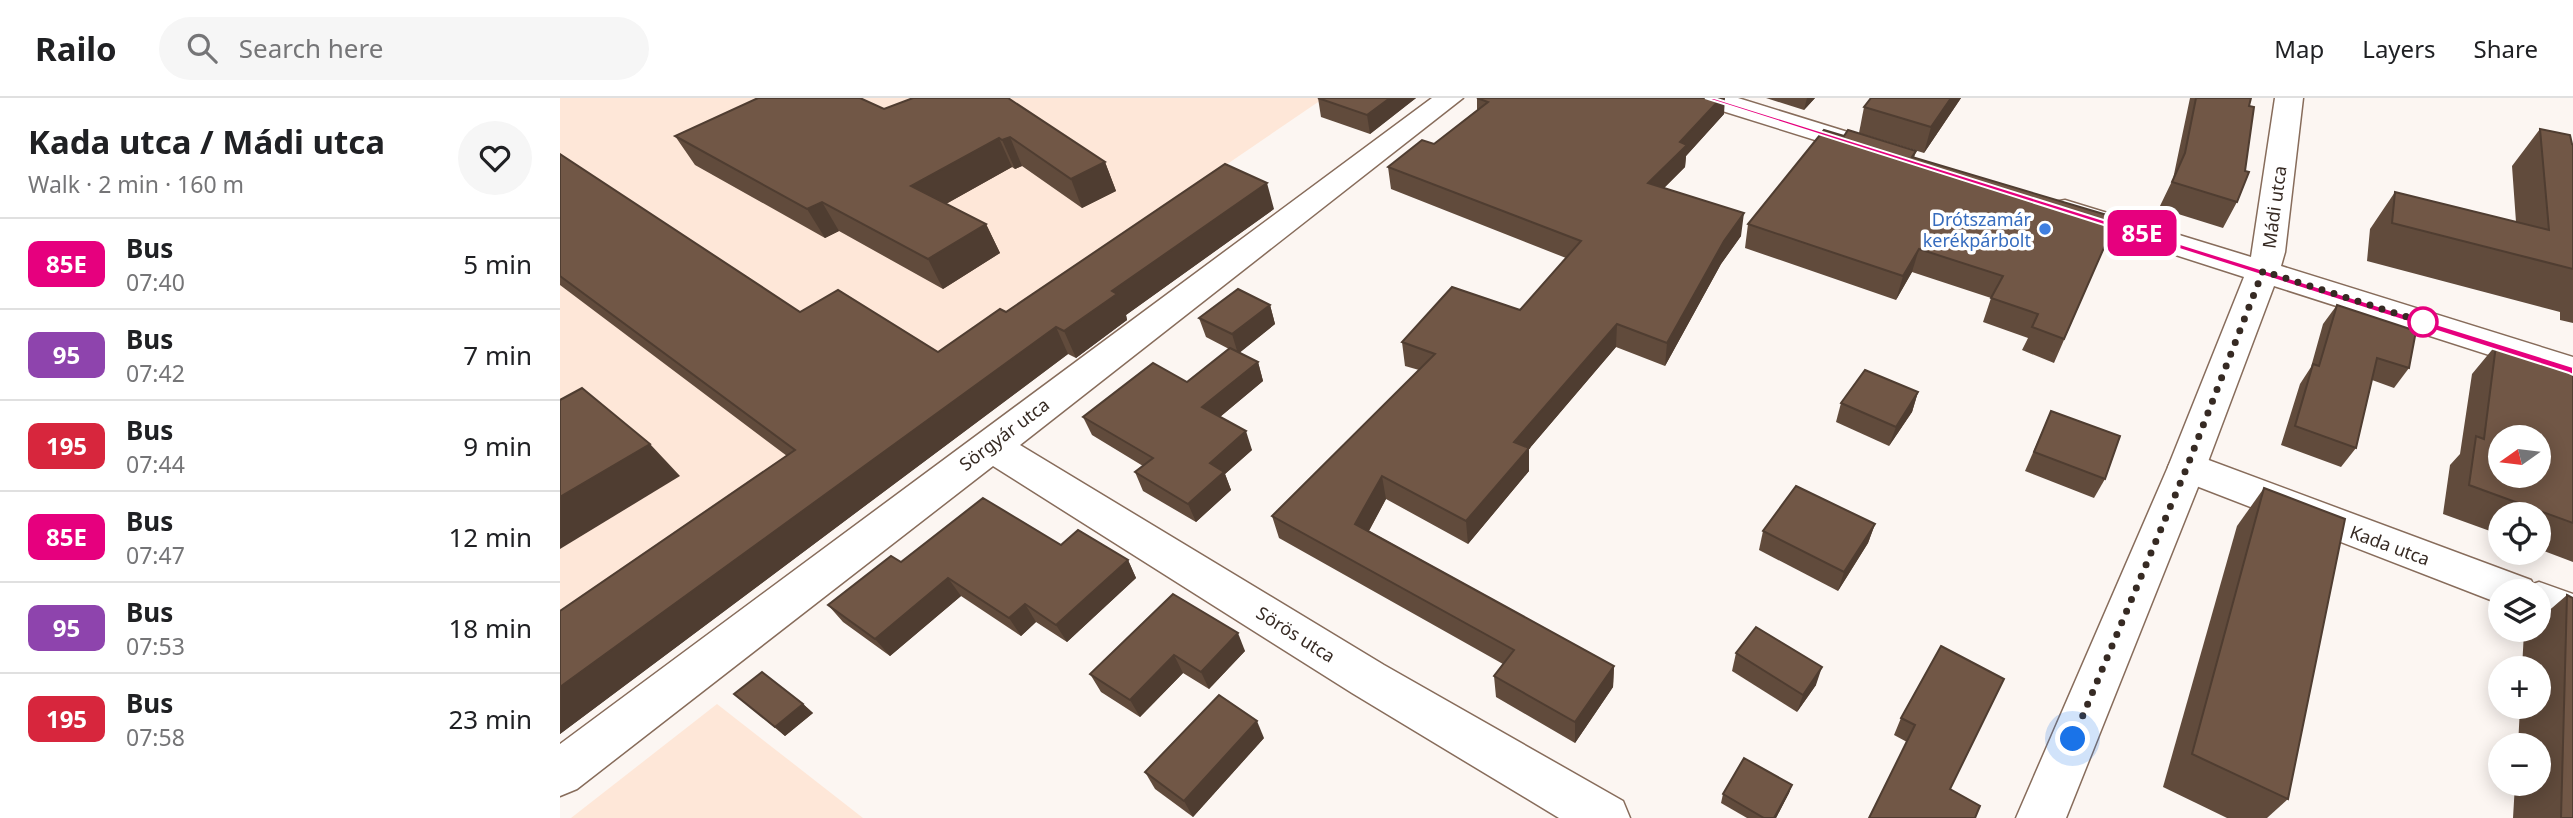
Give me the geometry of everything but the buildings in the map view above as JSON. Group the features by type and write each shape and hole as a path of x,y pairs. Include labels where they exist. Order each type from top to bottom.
{"street":[{"name":"Sörgyár utca","path":"560,772 1449,98"},
{"path":"1710,98 1894,156"},
{"name":"Mádi utca","path":"2045,816 2187,467 2263,271 2269,252 2289,98"},
{"path":"2039,201 2573,370"},
{"name":"Sörös utca","path":"990,444 1368,679 1605,818"},
{"name":"Kada utca","path":"2187,467 2488,581"},
{"path":"2551,605 2573,613"}],"shaded area":[{"path":"560,98 1324,98 997,321 560,723"},
{"path":"717,704 863,818 571,818"}],"bus line":[{"name":"85E","path":"1710,98 2573,370"}],"place":[{"name":"Drótszamár kerékpárbolt","path":"2045,229"}],"route":[{"path":"2073,739 2187,467 2263,271 2423,322"}]}
